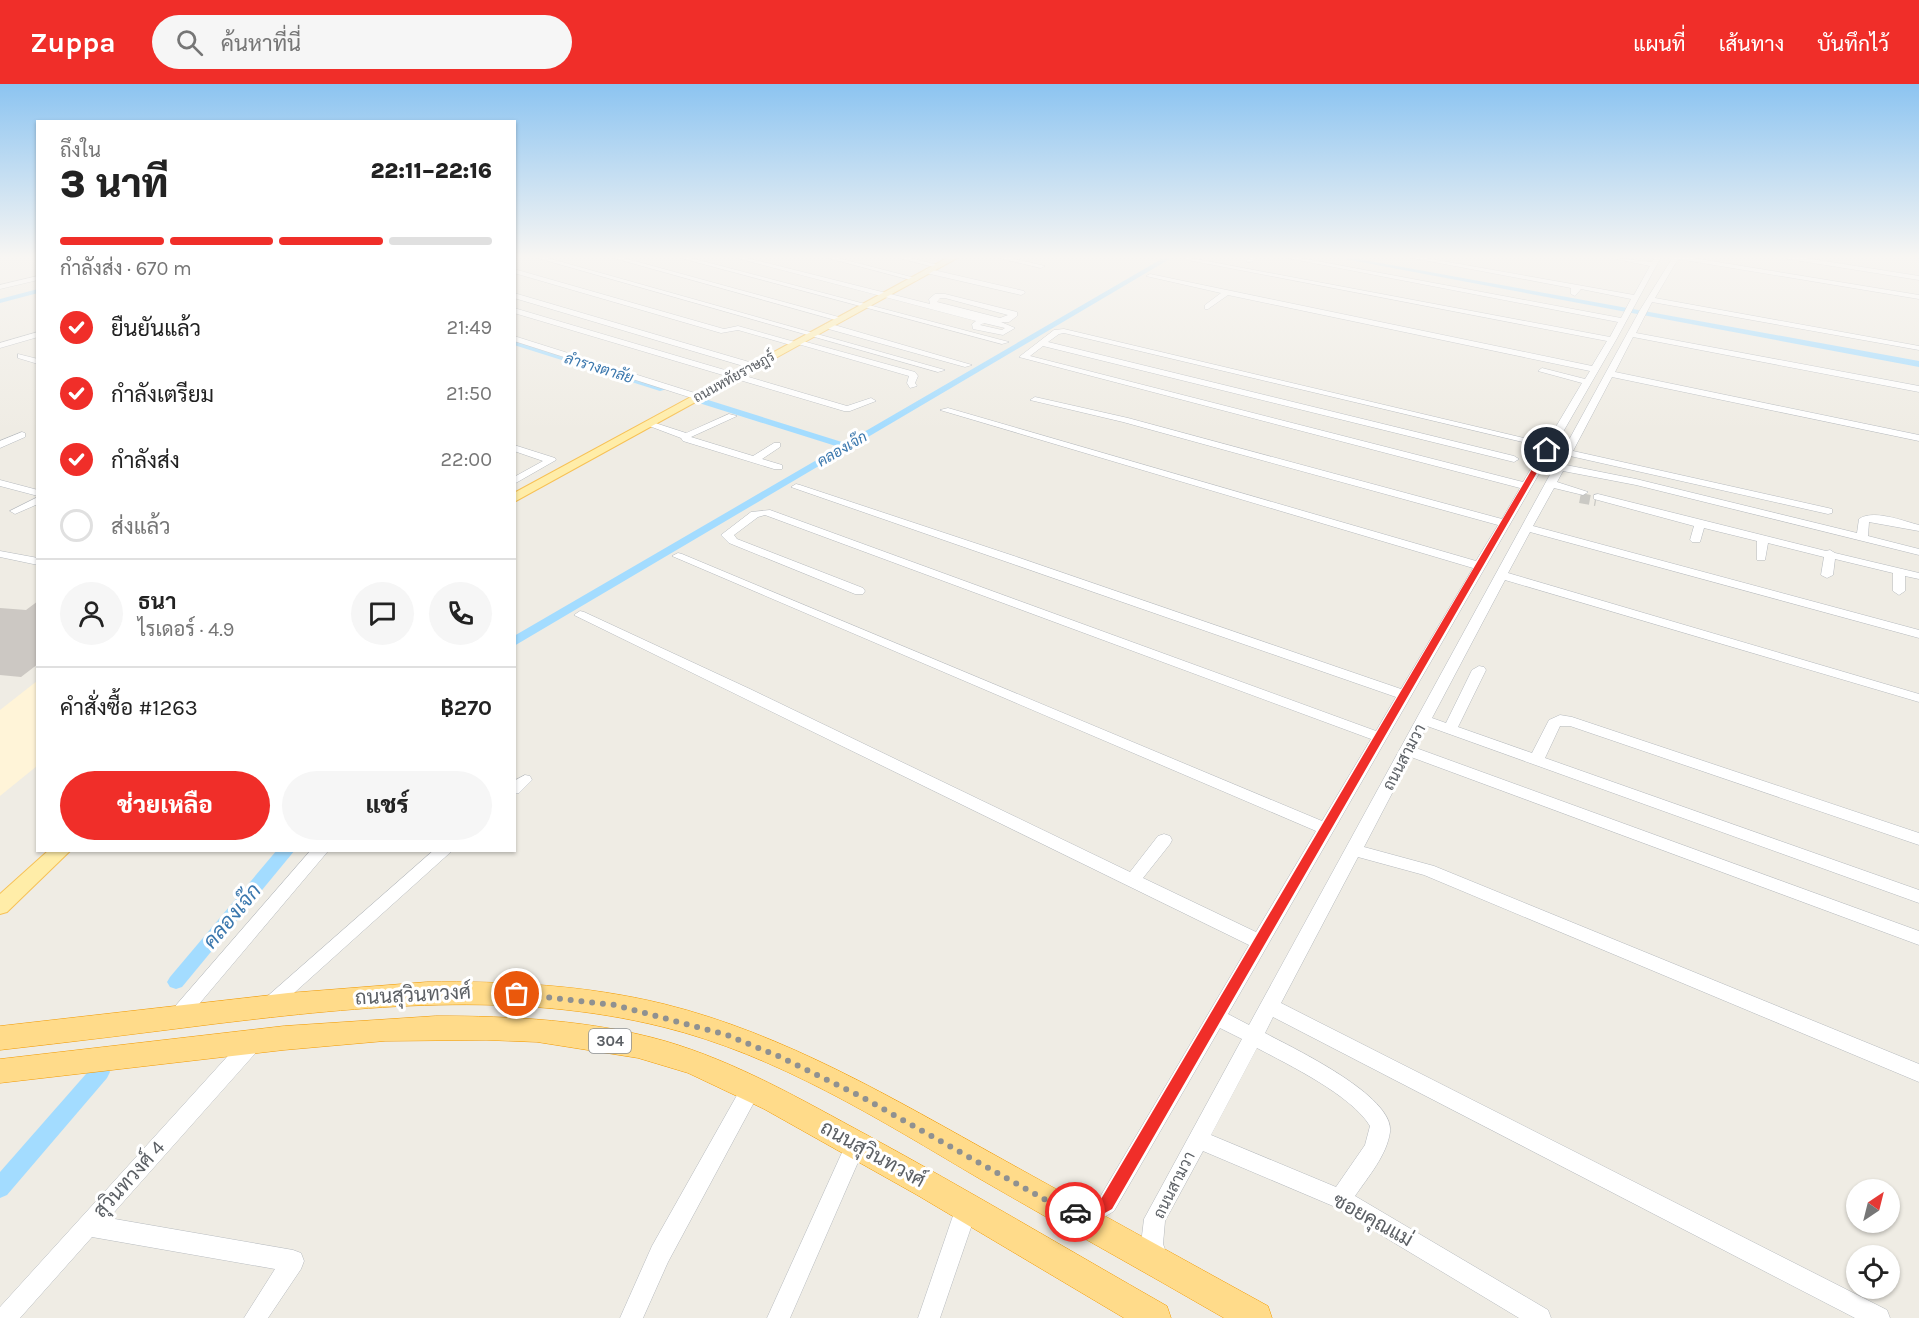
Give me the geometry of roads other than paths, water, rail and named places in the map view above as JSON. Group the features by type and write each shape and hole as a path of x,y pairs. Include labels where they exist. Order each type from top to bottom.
{"highway":[{"name":"ถนนสุวินทวงศ์","path":"0,1038 393,994 473,992 576,999 649,1012 727,1035 778,1056 860,1096 1256,1318"},
{"name":"ถนนสุวินทวงศ์","path":"0,1071 336,1032 412,1027 486,1026 564,1033 639,1047 699,1065 752,1087 856,1144 1155,1318"}],"main road":[{"name":"ถนนหทัยราษฎร์","path":"516,497 850,315"},
{"path":"0,906 60,852"}],"street":[{"path":"529,315 825,403 850,409 871,401"},
{"path":"577,315 753,366"},
{"path":"667,315 724,331 738,328 912,374 914,376 911,383 914,386"},
{"path":"743,315 941,370"},
{"path":"826,315 842,319"},
{"path":"899,315 1005,342"},
{"path":"962,315 983,320"},
{"path":"979,315 1000,320 1006,320 1012,315"},
{"path":"1325,315 1591,376"},
{"path":"1481,315 1612,340"},
{"name":"ถนนสามวา","path":"1067,1212 1096,1210 1107,1204 1626,315"},
{"name":"ถนนสามวา","path":"1158,1262 1152,1244 1155,1219 1643,315"},
{"path":"1684,315 1906,353"},
{"path":"1691,315 1919,348"},
{"path":"828,327 968,365"},
{"path":"1526,486 1023,357 1058,332 1064,331 1528,442"},
{"path":"1634,333 1678,334"},
{"path":"1634,333 1919,389"},
{"path":"0,346 36,335"},
{"path":"516,339 698,397"},
{"path":"1042,343 1514,459"},
{"path":"21,356 36,361"},
{"path":"1542,371 1591,376"},
{"path":"1610,374 1919,438"},
{"path":"825,403 842,396"},
{"path":"1035,400 1125,420 1505,523"},
{"path":"945,410 1480,566"},
{"path":"686,436 732,416"},
{"path":"649,424 686,436 686,439 778,467"},
{"path":"1437,462 1462,426"},
{"path":"0,445 22,435"},
{"path":"754,460 777,445"},
{"path":"516,449 551,460 516,480"},
{"path":"516,459 529,453"},
{"path":"1568,453 1828,511"},
{"path":"1560,467 1636,482 1919,552"},
{"path":"0,483 36,492"},
{"path":"796,487 1010,558 1404,695"},
{"path":"1549,488 1578,494"},
{"path":"1597,499 1919,576"},
{"path":"15,511 36,502"},
{"path":"859,591 733,541 727,535 755,514 766,512 1379,737"},
{"path":"1862,538 1864,519 1873,518 1919,528"},
{"path":"1696,540 1700,524"},
{"path":"1527,528 1919,634"},
{"path":"1761,558 1763,538"},
{"path":"1491,547 1513,554"},
{"path":"1827,576 1830,553"},
{"path":"0,554 36,562"},
{"path":"678,556 1326,829"},
{"path":"1899,571 1899,591"},
{"path":"1502,575 1919,698"},
{"path":"580,615 745,692 1260,942"},
{"path":"1450,728 1479,670"},
{"path":"1424,720 1919,897"},
{"path":"1537,759 1554,723 1560,720 1572,722 1919,839"},
{"path":"1408,750 1919,938"},
{"path":"1132,880 1164,840"},
{"path":"1353,850 1428,870 1661,964 1919,1073"},
{"path":"176,1018 319,852"},
{"path":"267,1007 443,852"},
{"path":"1269,1006 1879,1318"},
{"path":"1216,1017 1344,1088 1373,1111 1380,1123 1379,1137 1340,1199"},
{"name":"สุวินทวงศ์ 4","path":"5,1318 253,1041"},
{"path":"631,1318 660,1254 752,1087"},
{"name":"ซอยคุณแม่","path":"1198,1139 1340,1199 1540,1318"},
{"path":"778,1318 856,1144"},
{"path":"929,1318 967,1208"},
{"path":"87,1226 293,1261 255,1318"}],"waterway":[{"name":"คลองเจ๊ก","path":"847,447 1072,315"},
{"path":"1650,315 1919,364"},
{"name":"ลำรางตาลัย","path":"516,343 663,389"},
{"name":"ลำรางตาลัย","path":"702,401 847,447"},
{"name":"คลองเจ๊ก","path":"516,641 847,447"},
{"name":"คลองเจ๊ก","path":"176,982 285,852"},
{"name":"คลองเจ๊ก","path":"0,1188 100,1072"}],"tunnel":[{"path":"1580,498 1596,501"}]}
